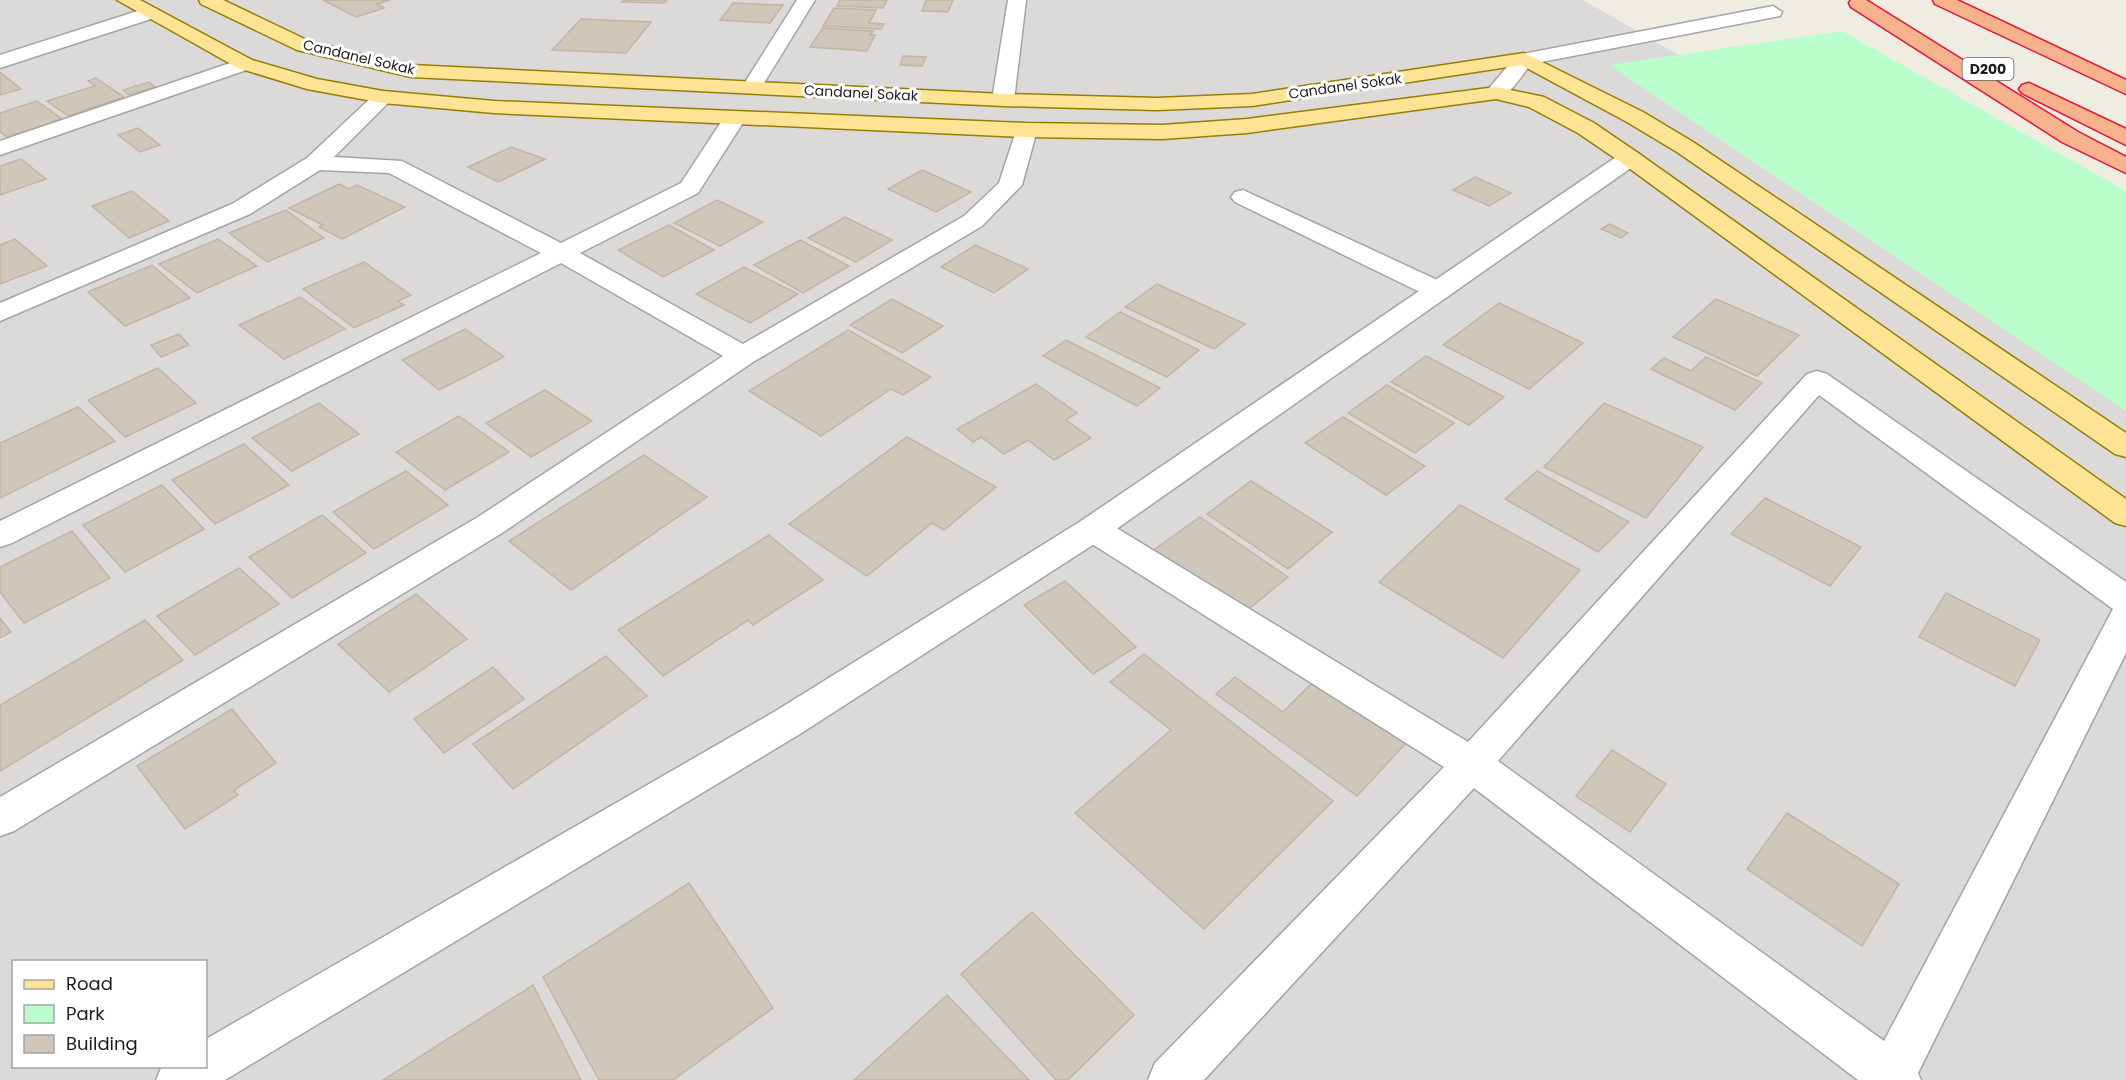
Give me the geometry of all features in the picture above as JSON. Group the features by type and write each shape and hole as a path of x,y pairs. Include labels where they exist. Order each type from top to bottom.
{"highway":[{"name":"D200","path":"1942,0 2126,88"},
{"path":"1964,0 2094,52"},
{"name":"D200","path":"1854,2 2126,138"},
{"path":"1854,2 2070,137 2126,166"}],"main road":[{"path":"126,0 245,64 314,85 383,97 494,107 1026,130 1162,132 1247,126 1496,93 1536,102 1586,128 1630,158 2126,515"},
{"name":"Candanel Sokak","path":"208,0 304,46 411,71 1004,100 1157,104 1251,100 1524,58"},
{"path":"1524,58 1635,117 1685,147 2126,447"}],"street":[{"path":"752,87 806,0"},
{"path":"1004,100 1017,0"},
{"name":"Candanel Sokak","path":"1524,58 1773,12"},
{"path":"0,62 150,13"},
{"path":"1496,93 1524,58"},
{"path":"0,148 245,64"},
{"path":"0,314 241,209 315,163 383,97"},
{"path":"0,535 563,254 690,188 735,118"},
{"path":"0,818 490,525 743,356 973,221 1010,185 1026,130"},
{"path":"207,1064 788,723 1093,529 1630,158"},
{"path":"315,163 394,166 563,254 743,356"},
{"path":"1243,197 1437,290"},
{"path":"1172,1080 1472,764 1817,380 2126,600"},
{"path":"1093,529 1472,764 1893,1078 2126,618"},
{"path":"180,1080 201,1068"}],"shaded area":[{"path":"0,0 1583,0 2126,312 2126,1080 0,1080"}],"green space":[{"path":"1842,31 2126,191 2126,411 1609,65"}],"building":[{"path":"323,0 390,0 377,4 384,8 356,17"},
{"path":"624,0 667,0 664,3 622,2"},
{"path":"840,0 887,0 883,8 837,6"},
{"path":"926,0 953,0 948,12 922,11"},
{"path":"733,3 783,5 770,23 720,20"},
{"path":"834,8 876,10 869,23 884,24 881,29 823,26"},
{"path":"581,19 651,22 626,53 552,50"},
{"path":"823,28 873,31 870,35 875,35 867,51 810,47"},
{"path":"903,56 926,57 922,66 900,65"},
{"path":"0,72 21,89 0,95"},
{"path":"96,78 124,97 68,116 47,101 95,86 88,81"},
{"path":"149,82 155,87 129,95 123,90"},
{"path":"37,101 62,119 7,137 0,132 0,113"},
{"path":"138,128 160,145 140,152 118,135"},
{"path":"511,147 545,159 498,182 468,167"},
{"path":"21,159 46,179 0,195 0,166"},
{"path":"922,170 971,192 936,212 888,189"},
{"path":"1475,177 1511,193 1489,206 1453,190"},
{"path":"339,184 349,189 357,185 405,207 342,239 319,227 323,225 289,208"},
{"path":"132,191 169,221 129,238 92,206"},
{"path":"717,200 763,222 720,246 674,223"},
{"path":"286,210 324,238 267,262 229,233"},
{"path":"845,217 892,240 856,262 808,238"},
{"path":"1609,224 1628,233 1621,238 1601,229"},
{"path":"669,225 714,250 663,277 618,250"},
{"path":"15,239 47,266 0,284 0,245"},
{"path":"218,239 257,266 197,293 159,264"},
{"path":"800,240 849,266 803,293 754,265"},
{"path":"975,245 1028,269 994,293 941,267"},
{"path":"364,262 411,295 398,301 404,305 354,328 303,289"},
{"path":"152,265 190,298 125,326 88,292"},
{"path":"744,267 798,294 750,323 696,294"},
{"path":"1157,284 1245,324 1214,349 1125,307"},
{"path":"300,297 345,329 284,359 239,325"},
{"path":"892,299 943,326 902,353 850,325"},
{"path":"1716,299 1799,335 1757,376 1673,337"},
{"path":"1499,303 1583,343 1529,389 1443,345"},
{"path":"1120,312 1199,350 1167,377 1086,337"},
{"path":"465,329 504,357 439,390 402,360"},
{"path":"848,330 931,377 903,395 891,389 821,436 749,391"},
{"path":"179,334 189,345 161,357 151,345"},
{"path":"1066,340 1160,388 1137,406 1043,356"},
{"path":"1426,356 1504,397 1469,425 1391,382"},
{"path":"1706,357 1762,383 1735,410 1651,369 1664,358 1691,371"},
{"path":"158,368 196,403 125,437 88,400"},
{"path":"1036,384 1077,413 1066,420 1091,438 1054,460 1028,440 1004,454 981,437 973,442 957,429"},
{"path":"1387,385 1454,423 1415,453 1348,413"},
{"path":"545,390 592,421 531,457 486,423"},
{"path":"319,403 359,434 292,471 252,438"},
{"path":"1604,403 1703,447 1646,518 1544,467"},
{"path":"78,407 115,441 0,498 0,443"},
{"path":"459,416 509,452 445,490 396,452"},
{"path":"1343,417 1425,466 1386,495 1305,443"},
{"path":"907,437 996,487 944,530 932,523 867,576 789,524"},
{"path":"244,444 289,485 215,524 172,480"},
{"path":"644,455 707,497 571,590 509,541"},
{"path":"406,471 448,505 374,549 333,512"},
{"path":"1537,471 1629,522 1598,552 1505,499"},
{"path":"1251,481 1332,532 1288,569 1207,514"},
{"path":"162,485 204,529 125,572 83,525"},
{"path":"1765,498 1861,547 1830,586 1731,534"},
{"path":"1460,505 1580,570 1503,658 1379,582"},
{"path":"322,515 366,553 292,598 249,557"},
{"path":"1200,517 1288,577 1240,616 1152,551"},
{"path":"72,531 110,578 24,623 0,592 0,567"},
{"path":"769,535 823,580 753,625 748,620 663,676 618,630"},
{"path":"239,568 279,604 195,655 157,616"},
{"path":"1065,581 1136,647 1093,674 1024,605"},
{"path":"1946,593 2040,640 2015,686 1919,637"},
{"path":"416,594 467,639 389,692 338,644"},
{"path":"0,618 11,632 0,638"},
{"path":"145,620 183,660 0,771 0,705"},
{"path":"1144,654 1333,801 1204,929 1075,813 1171,730 1110,682"},
{"path":"606,656 647,696 513,789 473,744"},
{"path":"493,667 524,699 444,753 414,719"},
{"path":"1235,677 1283,712 1316,679 1408,741 1357,796 1216,694"},
{"path":"232,709 276,763 234,790 238,795 185,829 137,766"},
{"path":"1612,750 1666,784 1630,832 1576,796"},
{"path":"1787,813 1899,884 1862,946 1747,869"},
{"path":"689,883 773,1008 673,1080 599,1080 543,977"},
{"path":"1032,912 1134,1015 1068,1080 1056,1080 961,974"},
{"path":"533,985 581,1080 383,1080"},
{"path":"947,995 1029,1080 854,1080"}]}
